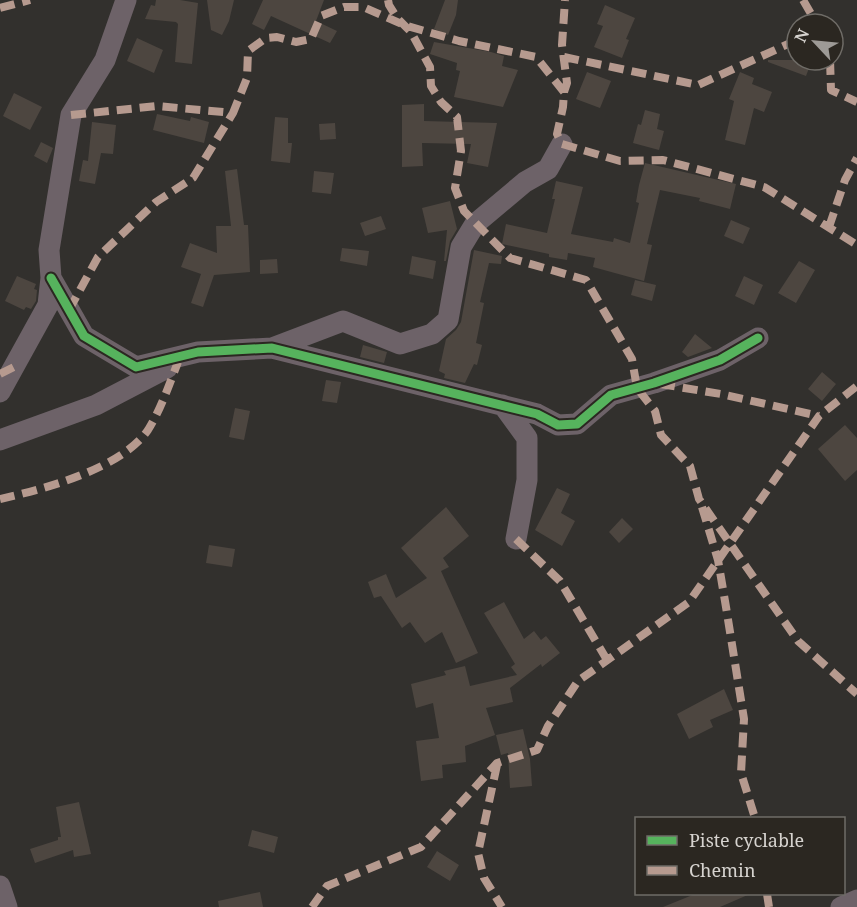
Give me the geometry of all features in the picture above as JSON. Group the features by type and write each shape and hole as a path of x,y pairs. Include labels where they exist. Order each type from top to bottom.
{"street":[{"path":"0,392 48,305 51,278 49,250 71,115 105,60 126,0"},
{"path":"272,348 343,321 400,344 432,334 448,320 461,248 475,224 525,182 548,169 562,144"},
{"path":"51,278 84,336 136,367 198,352 272,348 537,414 558,425 577,424 611,395 720,360 758,338"},
{"path":"0,440 96,405 198,352"},
{"path":"503,405 528,438 527,480 516,539"},
{"path":"0,886 8,907"},
{"path":"841,907 857,900"}],"building":[{"path":"156,0 198,3 192,64 175,62 178,24 176,22 145,19 151,5 155,6"},
{"path":"207,0 234,0 229,21 222,35 211,30"},
{"path":"263,0 324,0 316,21 337,31 330,43 271,16 264,30 252,24"},
{"path":"445,0 458,0 456,15 448,35 434,29"},
{"path":"605,5 635,18 626,39 629,40 622,58 594,47 603,26 597,24"},
{"path":"137,38 163,50 154,73 127,61"},
{"path":"434,42 504,56 502,66 518,70 503,107 454,97 460,71 456,70 457,63 430,54"},
{"path":"768,60 785,60 785,68"},
{"path":"587,72 611,81 600,108 576,99"},
{"path":"740,72 754,78 752,84 772,92 764,112 754,108 745,145 725,140 734,101 729,99"},
{"path":"795,72 808,72 806,76"},
{"path":"14,93 42,107 30,130 3,116"},
{"path":"424,104 424,121 497,123 488,167 467,163 471,144 422,143 423,166 402,167 402,105"},
{"path":"645,110 660,114 657,129 664,131 659,150 633,143"},
{"path":"157,114 190,121 191,117 209,122 204,143 153,130"},
{"path":"275,117 288,118 288,143 292,143 290,163 271,161"},
{"path":"92,122 116,125 113,154 101,153 95,184 79,181 83,160 88,161"},
{"path":"335,123 336,139 320,140 319,124"},
{"path":"41,142 53,148 47,163 34,156"},
{"path":"645,163 736,184 730,209 699,201 700,198 660,190 647,244 652,245 644,281 593,267 595,258 568,253 567,260 502,244 506,224 547,233 555,199 552,199 556,181 583,187 571,234 613,242 614,238 630,243 639,203 636,202 639,185"},
{"path":"237,169 244,225 248,225 250,272 214,275 203,307 191,303 201,274 181,267 190,243 217,253 216,226 231,226 225,171"},
{"path":"314,171 334,173 331,194 312,192"},
{"path":"450,201 457,229 450,241 446,261 444,261 447,230 428,233 422,208"},
{"path":"381,216 386,229 365,236 360,223"},
{"path":"731,220 750,228 743,244 724,236"},
{"path":"342,248 369,251 367,266 340,261"},
{"path":"474,250 502,256 501,264 489,263 480,302 484,303 476,343 482,345 477,365 474,364 465,383 444,378 445,374 439,371 446,339 461,322"},
{"path":"412,256 436,261 433,279 409,274"},
{"path":"277,259 278,273 260,274 260,260"},
{"path":"799,261 815,270 796,303 778,293"},
{"path":"17,276 36,284 34,289 37,290 36,301 31,309 26,307 24,310 5,301"},
{"path":"744,276 763,285 754,305 735,296"},
{"path":"635,280 656,285 652,301 631,295"},
{"path":"695,334 712,348 688,357 682,352"},
{"path":"363,345 387,352 384,363 360,357"},
{"path":"822,372 836,384 822,401 808,389"},
{"path":"326,380 341,382 337,403 322,401"},
{"path":"235,408 250,411 244,440 229,437"},
{"path":"845,425 857,438 857,470 845,481 818,449"},
{"path":"557,488 570,494 561,513 575,521 562,546 535,530"},
{"path":"446,507 469,536 443,558 449,567 441,571 478,653 456,663 442,632 425,643 410,622 402,628 381,596 374,598 368,582 386,574 396,598 427,578 401,548"},
{"path":"622,518 633,529 619,543 609,532"},
{"path":"209,545 235,549 232,567 206,563"},
{"path":"504,602 524,639 534,631 541,640 546,636 560,653 542,667 541,664 510,688 513,702 486,708 495,735 465,746 466,762 442,765 443,778 421,781 416,741 439,738 433,703 416,708 411,684 446,675 444,671 465,666 470,686 517,675 511,667 515,664 484,613"},
{"path":"724,689 733,710 710,720 713,727 689,739 677,714"},
{"path":"523,729 530,759 532,786 510,788 508,753 501,755 496,735"},
{"path":"79,802 91,854 74,857 73,850 35,863 30,849 61,837 56,807"},
{"path":"252,830 278,837 274,853 248,846"},
{"path":"437,851 459,865 450,881 427,867"},
{"path":"260,892 263,907 219,907 218,901"},
{"path":"693,895 748,895 720,907 663,907"}],"marked path":[{"path":"0,8 30,0"},
{"path":"388,0 397,18 411,32 430,67 431,86 441,102 457,117 461,151 455,188 464,211 510,258 586,280 632,359 637,388 655,411 661,435 690,466 699,499 798,641 857,694"},
{"path":"564,92 567,83 562,45 565,0"},
{"path":"803,0 810,12"},
{"path":"71,115 157,106 233,113 247,78 248,51 266,38 277,37 296,42 311,39 321,16 344,7 363,7 404,25 459,41 536,57 564,92 557,134 562,144 620,161 663,160 764,187 857,245"},
{"path":"564,57 698,85 785,45"},
{"path":"830,72 831,90 857,102"},
{"path":"69,310 98,257 156,202 193,178 233,113"},
{"path":"829,227 845,180 857,158"},
{"path":"0,499 80,475 120,456 136,444 153,422 178,362"},
{"path":"0,374 14,367"},
{"path":"660,384 721,394 819,416"},
{"path":"312,907 327,886 421,847 497,763 537,750 548,726 578,681 689,602 819,416 857,386"},
{"path":"702,507 718,560 744,719 741,773 755,817"},
{"path":"516,539 560,581 607,660"},
{"path":"497,765 478,853 484,878 502,907"},
{"path":"767,895 769,907"}],"cycle path":[{"path":"51,278 84,336 136,367 198,352 272,348 537,414 558,425 577,424 611,395 720,360 758,338"}]}
